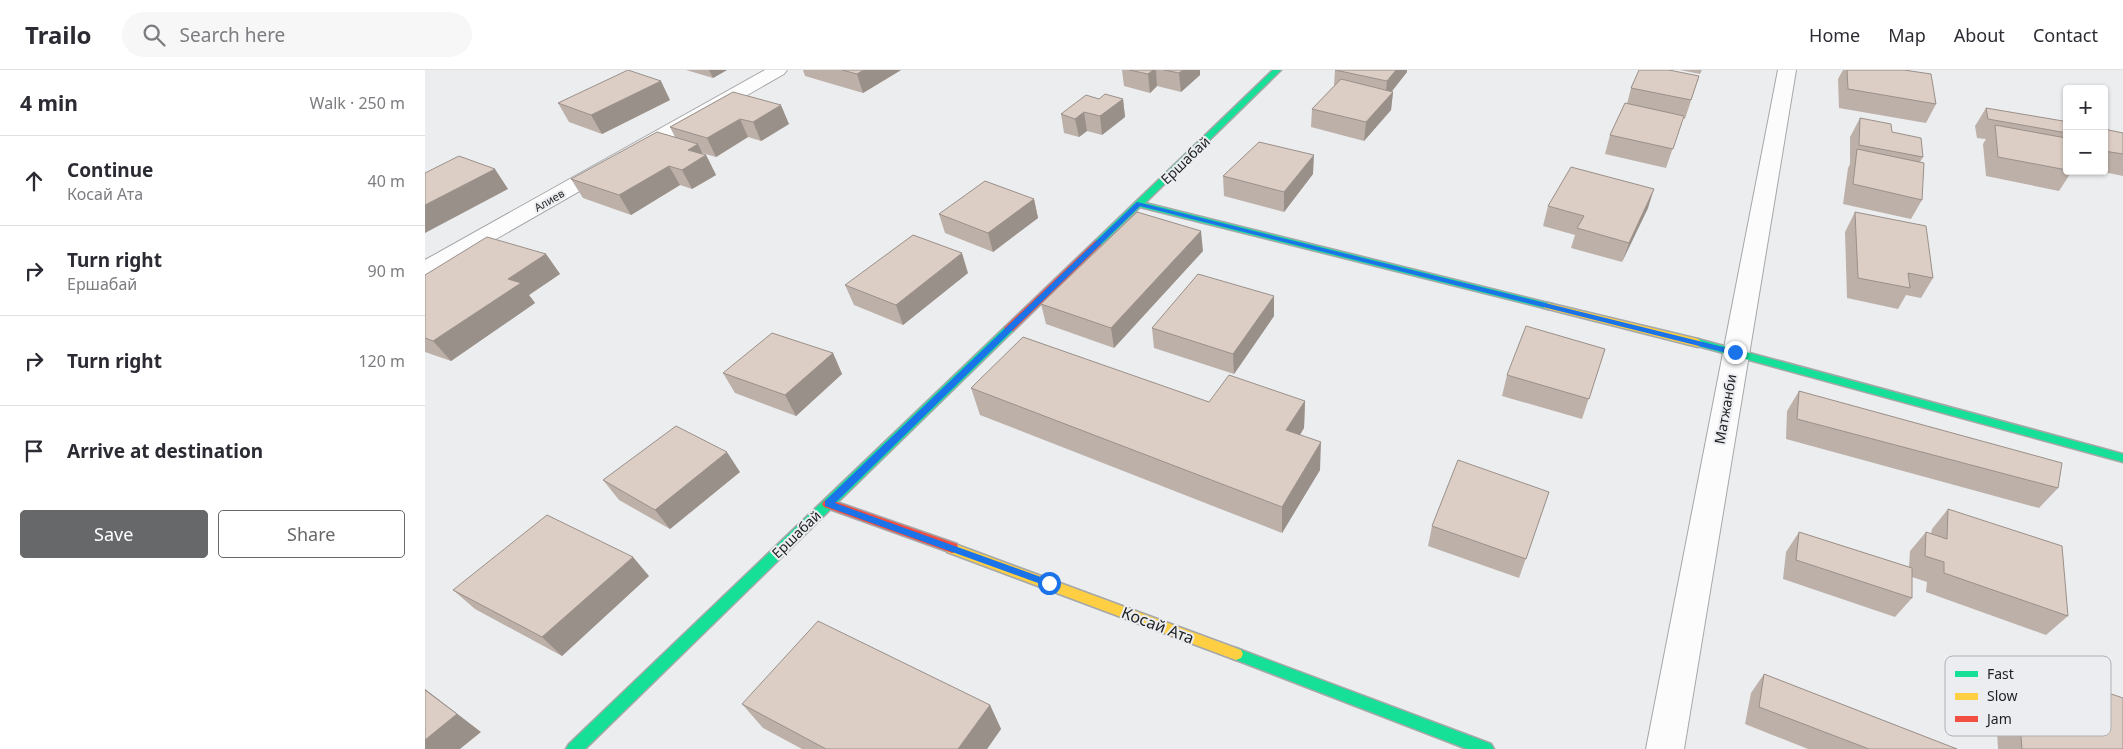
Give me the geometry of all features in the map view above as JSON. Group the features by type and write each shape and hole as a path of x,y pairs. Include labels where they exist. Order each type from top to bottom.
{"street":[{"name":"Алиев","path":"425,270 778,70"},
{"name":"Ершабай","path":"574,749 1277,70"},
{"name":"Матжанби","path":"1665,749 1787,70"},
{"path":"1139,204 1735,352 2123,458"},
{"name":"Косай Ата","path":"828,504 1049,583 1486,749"}],"building":[{"path":"628,70 661,81 591,115 558,103"},
{"path":"842,70 864,70 857,74"},
{"path":"1129,70 1153,70 1148,74"},
{"path":"1164,70 1183,70 1179,73"},
{"path":"1335,70 1396,70 1387,81"},
{"path":"1639,70 1669,70 1699,76 1691,100 1631,88"},
{"path":"1847,70 1904,70 1931,74 1936,104 1848,89"},
{"path":"1341,79 1393,92 1366,122 1312,109"},
{"path":"733,92 781,105 753,122 740,119 707,138 670,127"},
{"path":"1105,94 1123,99 1100,116 1084,112 1075,119 1061,114 1086,95 1099,99"},
{"path":"1625,103 1684,116 1673,149 1610,135"},
{"path":"1986,108 2063,121 2063,132 1988,119"},
{"path":"1860,118 1891,124 1892,132 1921,138 1923,157 1859,145"},
{"path":"1995,125 2063,137 2063,169 1998,157"},
{"path":"2108,130 2123,133 2123,154 2108,152"},
{"path":"657,132 698,144 688,150 706,155 682,170 669,166 619,195 571,179"},
{"path":"1259,142 1314,155 1284,192 1223,176"},
{"path":"1857,149 1924,163 1922,200 1853,184"},
{"path":"459,156 495,169 425,205 425,173"},
{"path":"1571,167 1654,189 1629,243 1577,228 1584,216 1548,206"},
{"path":"985,181 1034,199 988,233 939,214"},
{"path":"1137,212 1201,231 1111,328 1041,304"},
{"path":"1855,212 1926,226 1933,278 1908,273 1910,288 1858,278"},
{"path":"913,235 962,253 896,305 845,285"},
{"path":"487,237 546,254 508,279 521,283 433,341 425,338 425,275"},
{"path":"1198,274 1274,296 1233,354 1152,328"},
{"path":"1526,326 1605,349 1589,399 1507,375"},
{"path":"772,333 833,353 785,395 723,373"},
{"path":"1023,337 1209,402 1229,375 1305,401 1286,430 1321,442 1282,507 971,388"},
{"path":"1799,391 2062,463 2058,488 1797,419"},
{"path":"676,426 727,452 655,510 603,480"},
{"path":"1458,460 1549,492 1526,559 1432,526"},
{"path":"1948,509 2062,546 2068,616 1944,573 1944,562 1925,556 1926,532 1947,539"},
{"path":"547,515 633,557 542,637 453,590"},
{"path":"1799,532 1912,568 1912,598 1796,560"},
{"path":"818,621 990,705 958,749 826,749 742,704"},
{"path":"1764,674 1957,749 1869,749 1759,707"},
{"path":"425,690 457,714 425,740"},
{"path":"2111,694 2123,698 2123,749 2022,749 2021,736 2111,736"}],"traffic: fast":[{"path":"1098,243 1277,70"},
{"path":"1139,204 1548,306"},
{"path":"574,749 1009,329"},
{"path":"1698,343 2123,458"},
{"path":"1236,654 1486,749"}],"traffic: slow":[{"path":"1548,306 1698,343"},
{"path":"952,548 1236,654"}],"traffic: jam":[{"path":"1009,329 1098,243"},
{"path":"828,504 952,548"}],"route":[{"path":"1049,583 828,504 1139,204 1735,352"}]}
